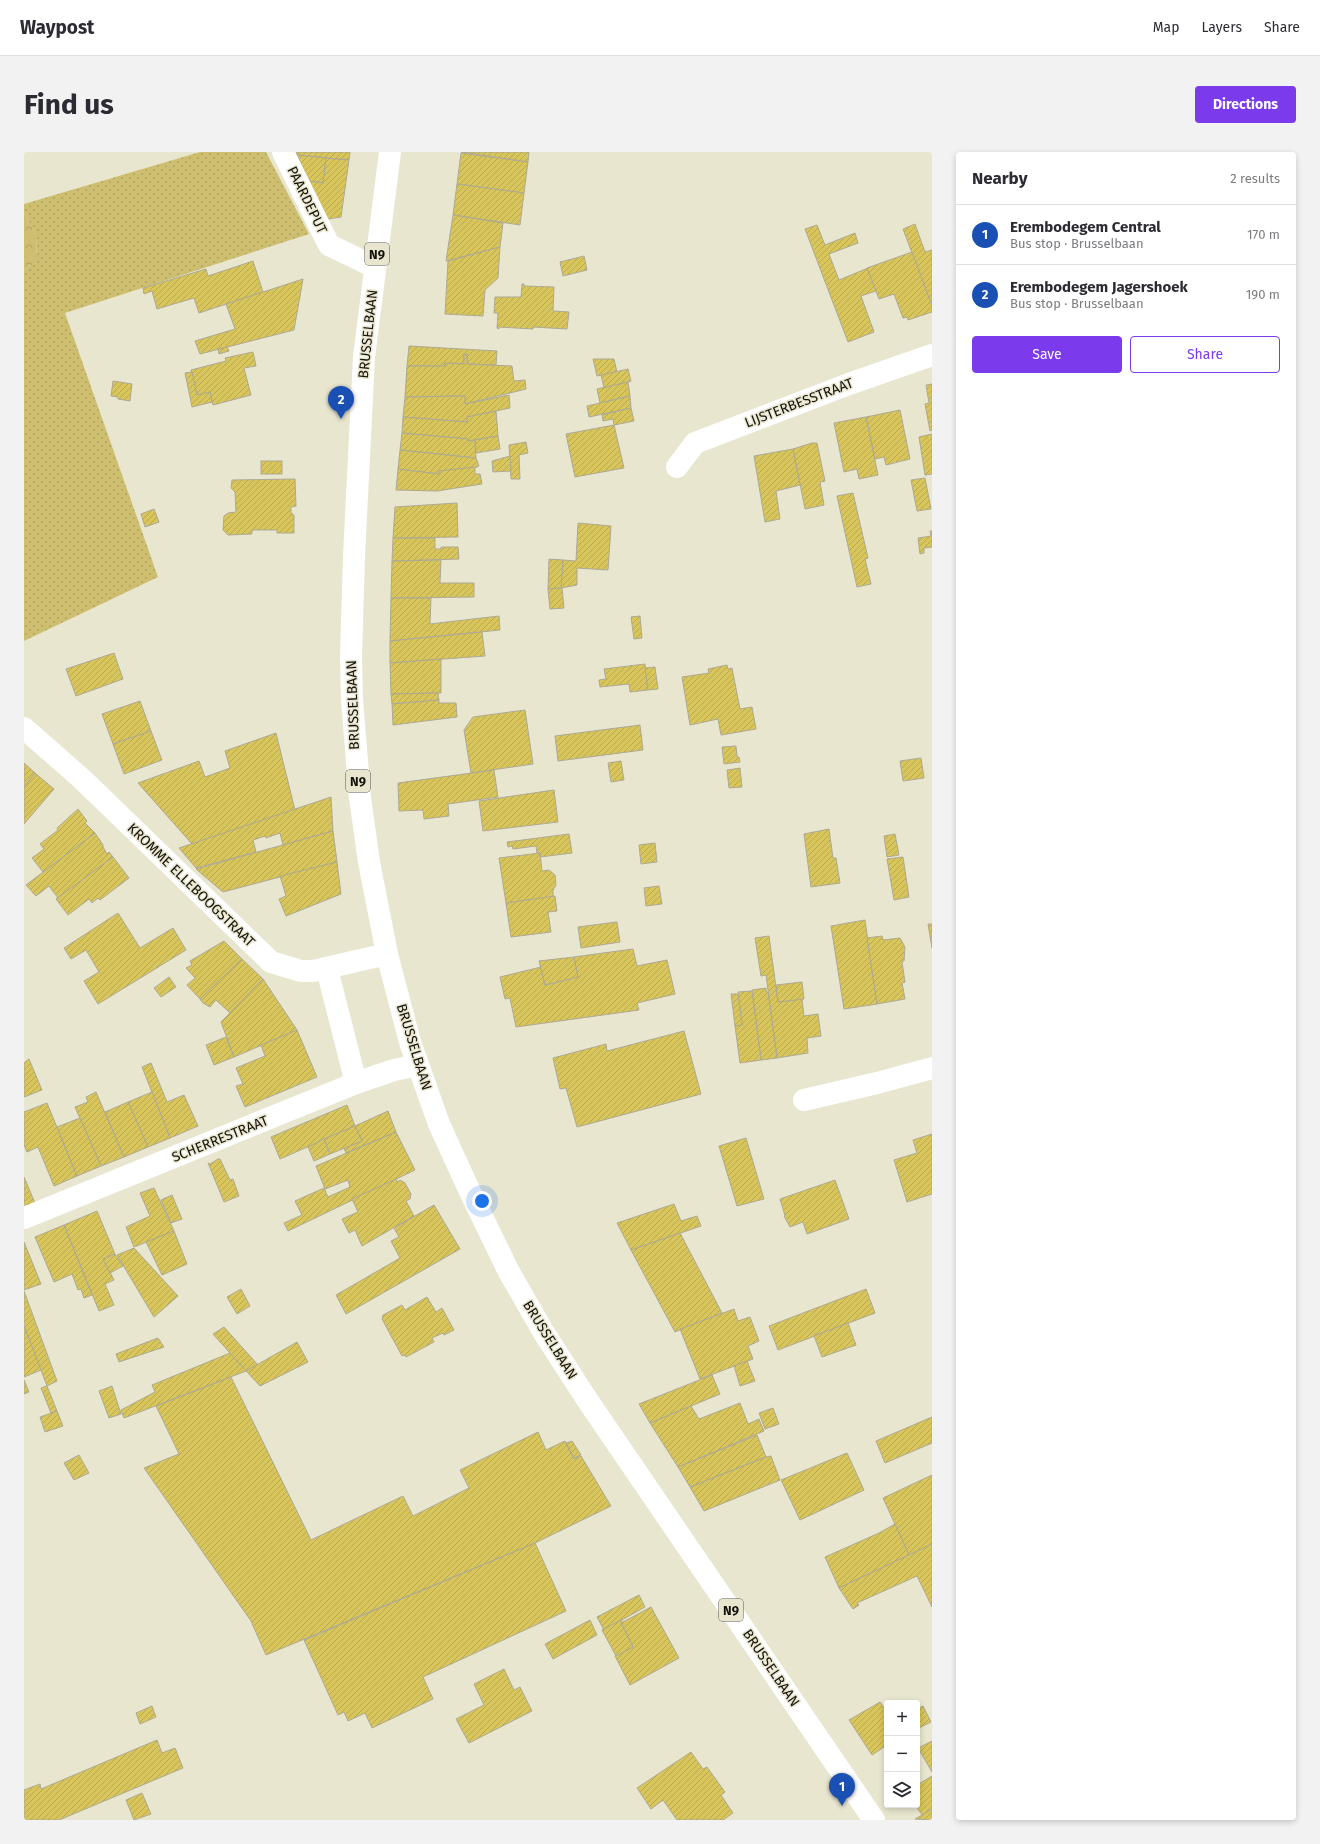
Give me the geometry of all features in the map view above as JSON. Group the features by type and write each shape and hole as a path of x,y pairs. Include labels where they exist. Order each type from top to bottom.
{"main road":[{"name":"PAARDEPUT","path":"283,152 329,244 375,267"},
{"name":"BRUSSELBAAN","path":"390,152 364,357 354,556 351,657 355,754 374,893 387,954 418,1065 439,1124 471,1194 510,1272 544,1333 596,1413 874,1820"},
{"name":"LIJSTERBESSTRAAT","path":"677,467 695,443 849,384 932,356"},
{"name":"KROMME ELLEBOOGSTRAAT","path":"24,728 82,779 271,962 301,971 328,969 387,954"},
{"path":"328,969 356,1083"},
{"name":"SCHERRESTRAAT","path":"24,1218 356,1083 394,1070 418,1065"},
{"path":"804,1100 877,1083 932,1068"}],"green space":[{"path":"200,152 266,152 309,234 65,313 158,577 24,641 24,270 37,262 36,235 24,212 24,204"},
{"path":"24,212 36,235 37,262 24,270"}],"building":[{"path":"296,152 350,152 349,160 297,155"},
{"path":"461,152 529,152 528,162"},
{"path":"461,153 528,162 524,193 457,184"},
{"path":"297,155 326,158 323,183 309,181"},
{"path":"326,158 349,160 341,217 328,219 309,181 323,183"},
{"path":"457,184 524,193 520,225 453,215"},
{"path":"453,215 503,223 500,247 446,261"},
{"path":"915,224 925,252 932,250 932,306 903,229"},
{"path":"817,225 825,245 855,233 858,243 829,254 839,280 868,268 876,291 861,296 874,332 848,342 805,229"},
{"path":"500,247 498,278 485,290 483,316 445,314 448,261"},
{"path":"912,252 932,306 932,312 908,320 907,317 903,318 894,294 879,299 867,268"},
{"path":"584,256 587,270 563,276 560,262"},
{"path":"253,261 263,292 199,313 194,298 157,309 152,291 144,294 143,288 206,269 208,276"},
{"path":"303,279 294,330 200,354 195,341 235,329 226,304"},
{"path":"522,284 524,284 524,286 554,287 553,311 569,312 567,329 533,327 533,329 497,328 498,313 494,313 495,297 521,297"},
{"path":"409,346 497,351 496,365 467,364 467,354 464,355 464,364 445,363 445,366 407,366"},
{"path":"227,347 229,351 219,354 218,349"},
{"path":"253,352 256,366 244,368 251,395 213,405 210,392 197,395 191,370 226,361 225,358"},
{"path":"467,354 467,364 512,366 514,381 525,380 526,389 465,404 465,396 405,397 407,366 445,366 445,363 464,364 464,355"},
{"path":"593,359 614,359 617,372 597,376"},
{"path":"628,369 631,381 604,388 601,375"},
{"path":"192,372 197,395 210,392 212,402 192,407 185,373"},
{"path":"113,381 132,384 130,401 111,396"},
{"path":"628,382 630,396 600,403 597,389"},
{"path":"932,384 932,430 930,431 925,404 929,403 926,385"},
{"path":"509,395 510,408 467,417 467,422 403,417 405,397 465,396 465,404"},
{"path":"630,396 631,408 589,417 587,406"},
{"path":"631,408 634,421 614,425 613,419 603,421 602,415"},
{"path":"900,410 910,459 886,465 884,457 875,459 866,417"},
{"path":"496,411 498,436 468,441 468,439 402,433 403,417 467,422 467,417"},
{"path":"866,417 878,475 859,479 857,469 844,472 834,423"},
{"path":"614,425 624,468 575,477 566,434"},
{"path":"402,433 468,439 468,441 475,440 476,458 400,450"},
{"path":"932,434 932,474 925,475 919,437"},
{"path":"498,436 500,449 476,453 475,440"},
{"path":"526,442 528,453 519,455 520,479 511,479 509,445"},
{"path":"812,443 817,443 825,481 820,482 824,505 805,509 793,449"},
{"path":"793,449 800,485 776,491 780,519 765,522 754,456"},
{"path":"400,450 476,458 479,466 472,469 439,471 439,474 398,469"},
{"path":"510,456 511,471 493,472 492,461"},
{"path":"261,461 282,461 282,474 261,474"},
{"path":"475,467 475,474 480,474 482,484 437,491 396,490 398,469 439,474 439,471"},
{"path":"925,478 931,509 917,511 911,480"},
{"path":"295,479 296,506 291,507 291,513 294,515 294,533 277,533 277,530 252,530 252,534 228,535 223,530 224,516 228,513 236,512 235,492 231,488 232,480"},
{"path":"853,493 868,558 865,559 871,584 857,587 837,496"},
{"path":"457,503 458,537 393,538 395,507"},
{"path":"154,509 159,522 145,527 141,514"},
{"path":"578,523 611,526 608,570 577,568 577,585 561,588 563,560 576,561"},
{"path":"930,531 932,531 932,547 924,548 924,553 920,554 918,538 931,536"},
{"path":"393,538 435,538 435,549 441,549 441,547 458,547 459,559 392,561"},
{"path":"549,559 563,560 561,588 548,589"},
{"path":"441,560 440,583 474,583 474,597 391,598 392,561"},
{"path":"562,588 564,608 550,609 548,589"},
{"path":"391,598 431,598 430,624 499,616 500,630 390,641"},
{"path":"640,616 642,638 634,639 631,617"},
{"path":"482,632 485,656 390,663 390,641"},
{"path":"114,653 123,679 76,696 66,669"},
{"path":"441,659 441,693 391,694 390,663"},
{"path":"645,664 648,690 630,692 629,684 600,687 599,680 606,679 604,669"},
{"path":"727,665 728,669 732,668 740,709 752,707 756,729 721,735 718,719 690,725 682,677 709,673 708,669"},
{"path":"655,667 658,689 648,690 645,668"},
{"path":"438,693 439,700 392,704 391,694"},
{"path":"439,700 439,703 456,703 457,717 393,725 392,704"},
{"path":"140,701 151,731 113,744 102,714"},
{"path":"525,710 533,764 471,773 464,730 473,717"},
{"path":"640,725 643,750 558,761 555,736"},
{"path":"151,731 162,760 124,774 113,744"},
{"path":"276,733 295,810 192,844 138,783 199,761 205,777 230,768 225,751"},
{"path":"736,746 737,757 739,757 740,762 724,764 722,747"},
{"path":"921,758 924,778 903,781 900,761"},
{"path":"621,761 624,780 611,782 608,763"},
{"path":"24,763 35,773 24,787"},
{"path":"740,768 742,787 729,788 727,770"},
{"path":"494,770 498,797 448,804 449,816 424,819 423,810 399,811 398,783"},
{"path":"35,773 54,789 24,824 24,787"},
{"path":"554,790 558,822 483,831 479,801"},
{"path":"331,797 333,831 283,845 280,833 266,838 265,836 253,840 256,852 196,868 179,848"},
{"path":"78,809 87,821 85,823 95,833 43,872 32,858 44,849 40,844 58,830 57,828"},
{"path":"829,829 833,858 836,858 840,883 811,887 804,834"},
{"path":"333,831 337,862 223,892 196,869"},
{"path":"95,833 107,854 109,852 113,857 58,898 49,886 36,896 26,885"},
{"path":"569,834 572,853 540,857 540,853 537,853 536,846 513,849 512,846 508,847 507,842"},
{"path":"895,834 899,855 887,857 884,836"},
{"path":"655,843 657,862 641,864 639,845"},
{"path":"540,853 542,871 549,870 555,875 556,885 553,890 553,897 506,903 499,858"},
{"path":"113,857 129,878 100,900 98,898 92,903 89,899 68,915 56,899"},
{"path":"903,857 909,897 894,900 887,859"},
{"path":"337,862 341,894 286,916 279,899 286,896 280,876"},
{"path":"659,886 662,904 646,906 644,888"},
{"path":"555,896 557,911 548,912 551,932 511,937 506,903"},
{"path":"118,913 140,948 173,928 186,950 98,1004 84,981 99,972 86,950 71,959 64,948"},
{"path":"865,920 877,1004 844,1009 831,926"},
{"path":"617,922 620,942 581,948 578,927"},
{"path":"928,924 932,924 932,948"},
{"path":"769,936 778,1002 802,999 804,1016 818,1014 821,1036 807,1038 808,1053 777,1058 766,975 761,976 755,938"},
{"path":"882,936 883,940 900,938 905,947 904,961 902,962 905,982 902,983 905,999 877,1004 867,938"},
{"path":"224,941 242,959 200,999 187,985 195,978 186,968 192,965 190,961"},
{"path":"633,949 637,966 667,960 675,994 637,1003 639,1010 516,1027 510,998 505,999 500,977 541,967 545,985 578,977 574,957"},
{"path":"574,957 578,977 545,985 539,961"},
{"path":"242,959 263,979 230,1013 216,1000 210,1007 203,1003 200,999"},
{"path":"169,977 176,987 161,997 154,988"},
{"path":"263,979 297,1030 234,1057 221,1022"},
{"path":"802,982 804,999 778,1002 776,985"},
{"path":"766,988 766,992 768,992 777,1058 761,1060 752,990"},
{"path":"752,991 761,1060 740,1063 735,1026 742,1025 738,992"},
{"path":"731,994 738,994 742,1025 735,1026"},
{"path":"297,1030 317,1077 245,1107 236,1086 243,1084 236,1068 265,1056 261,1045"},
{"path":"684,1031 701,1094 577,1127 566,1088 560,1089 553,1058 606,1044 607,1051"},
{"path":"226,1037 234,1057 214,1065 206,1045"},
{"path":"29,1059 42,1090 24,1097 24,1063"},
{"path":"151,1063 167,1102 184,1095 198,1126 170,1138 142,1067"},
{"path":"96,1092 124,1157 101,1166 75,1107 88,1102 86,1097"},
{"path":"152,1092 170,1138 148,1147 128,1102"},
{"path":"128,1102 148,1147 124,1157 105,1112"},
{"path":"47,1103 77,1176 54,1186 38,1147 27,1152 24,1145 24,1112"},
{"path":"347,1105 355,1126 280,1159 271,1137"},
{"path":"388,1111 396,1132 346,1153 344,1148 362,1141 355,1126"},
{"path":"80,1118 101,1166 77,1176 57,1127"},
{"path":"355,1126 362,1141 330,1154 324,1139"},
{"path":"396,1132 415,1170 288,1231 284,1223 302,1215 295,1201 324,1188 328,1197 350,1187 348,1180 325,1189 316,1166"},
{"path":"932,1134 932,1194 907,1202 894,1160 917,1153 913,1140"},
{"path":"746,1138 764,1199 737,1206 719,1146"},
{"path":"324,1139 330,1154 314,1161 308,1147"},
{"path":"220,1159 230,1180 233,1179 239,1196 224,1202 208,1163 210,1164"},
{"path":"24,1177 35,1203 24,1207"},
{"path":"396,1179 397,1182 400,1180 405,1183 411,1194 410,1199 406,1201 414,1216 362,1246 355,1230 349,1233 342,1219 358,1212 352,1199"},
{"path":"835,1180 849,1219 807,1234 803,1222 790,1227 784,1216 780,1199"},
{"path":"154,1188 174,1231 134,1247 126,1227 150,1216 140,1193"},
{"path":"172,1195 182,1219 171,1223 161,1200"},
{"path":"674,1204 681,1221 697,1216 701,1226 631,1250 617,1223"},
{"path":"434,1205 460,1249 346,1314 336,1295 400,1258 391,1241 399,1237 394,1228"},
{"path":"97,1211 115,1254 103,1259 114,1280 105,1284 114,1305 99,1311 64,1225"},
{"path":"64,1225 92,1295 84,1298 81,1289 78,1290 72,1274 54,1282 35,1237"},
{"path":"174,1231 187,1264 162,1275 146,1242"},
{"path":"680,1233 722,1313 675,1332 631,1250"},
{"path":"24,1242 41,1284 24,1290"},
{"path":"134,1248 178,1296 154,1317 117,1255"},
{"path":"115,1254 123,1266 110,1273 103,1259"},
{"path":"241,1289 250,1306 237,1314 227,1297"},
{"path":"866,1289 875,1313 778,1350 769,1326"},
{"path":"24,1291 57,1381 47,1386 24,1326"},
{"path":"427,1297 436,1312 442,1308 454,1330 444,1335 443,1333 432,1338 434,1342 406,1357 404,1355 402,1356 382,1319 383,1315 402,1305 405,1310"},
{"path":"734,1309 738,1321 750,1317 759,1341 748,1346 753,1359 700,1379 680,1329"},
{"path":"848,1323 856,1345 822,1357 814,1336"},
{"path":"24,1326 41,1370 24,1377"},
{"path":"224,1327 258,1365 246,1371 213,1334"},
{"path":"158,1338 164,1347 119,1362 116,1354"},
{"path":"297,1342 308,1362 260,1386 246,1371"},
{"path":"230,1353 246,1371 124,1418 121,1410 155,1392 152,1385"},
{"path":"747,1361 755,1381 740,1386 734,1366"},
{"path":"712,1375 720,1394 650,1423 639,1404"},
{"path":"231,1377 311,1540 403,1496 413,1516 469,1488 460,1470 538,1432 546,1450 565,1441 574,1459 581,1456 611,1506 535,1543 266,1655 251,1621 144,1468 179,1454 156,1406"},
{"path":"24,1380 29,1392 24,1394"},
{"path":"47,1386 57,1411 51,1413 41,1388"},
{"path":"112,1386 121,1414 109,1418 99,1391"},
{"path":"740,1403 748,1424 759,1419 764,1431 678,1467 650,1423 691,1406 699,1419"},
{"path":"773,1408 779,1424 765,1429 759,1413"},
{"path":"57,1411 63,1426 45,1432 40,1417"},
{"path":"932,1417 932,1443 885,1463 876,1441"},
{"path":"757,1435 766,1457 690,1487 678,1467"},
{"path":"572,1441 581,1455 574,1458 566,1443"},
{"path":"847,1453 864,1490 800,1520 781,1480"},
{"path":"79,1455 89,1473 74,1480 64,1463"},
{"path":"771,1456 780,1480 704,1511 690,1487 766,1457"},
{"path":"932,1475 932,1544 909,1555 883,1498"},
{"path":"895,1524 909,1555 839,1588 825,1557 879,1533"},
{"path":"535,1543 566,1611 423,1677 433,1699 372,1728 365,1713 348,1721 344,1712 338,1715 304,1640"},
{"path":"932,1544 932,1607 917,1576 857,1603 859,1605 853,1609 839,1588"},
{"path":"639,1595 645,1607 604,1630 597,1617"},
{"path":"651,1607 679,1658 630,1685 615,1656 633,1647 621,1623"},
{"path":"590,1620 597,1635 553,1659 545,1644"},
{"path":"621,1620 621,1623 633,1647 616,1656 602,1630"},
{"path":"504,1669 514,1690 520,1687 532,1711 469,1743 456,1719 484,1705 474,1684"},
{"path":"880,1702 884,1708 884,1747 872,1755 849,1720"},
{"path":"152,1706 156,1717 140,1724 136,1713"},
{"path":"923,1706 931,1722 920,1728 920,1708"},
{"path":"157,1740 162,1753 175,1748 183,1768 59,1820 24,1820 24,1790 40,1784 41,1789"},
{"path":"932,1741 932,1772 920,1751 920,1747"},
{"path":"691,1752 703,1769 707,1767 725,1792 721,1795 733,1813 723,1820 677,1820 663,1800 651,1809 637,1788"},
{"path":"932,1776 932,1809 922,1815 917,1808 920,1808 920,1783"},
{"path":"142,1793 151,1814 134,1820 126,1800"},
{"path":"932,1809 932,1820 915,1819 922,1815"}],"place":[{"name":"Erembodegem Jagershoek","path":"341,419"},
{"name":"Erembodegem Central","path":"842,1806"}]}
